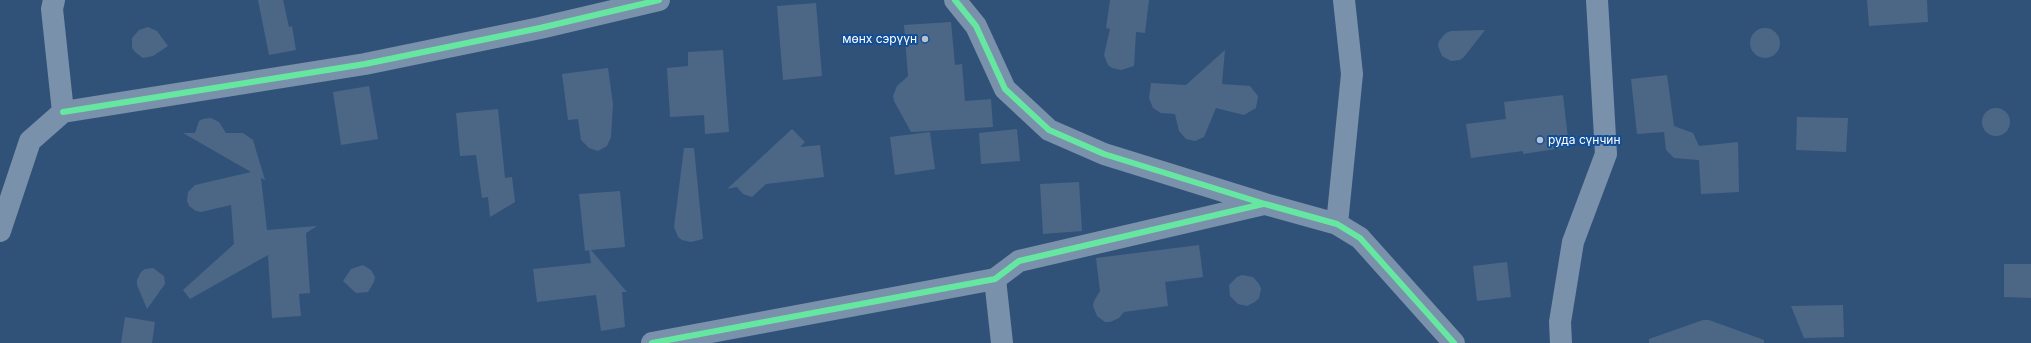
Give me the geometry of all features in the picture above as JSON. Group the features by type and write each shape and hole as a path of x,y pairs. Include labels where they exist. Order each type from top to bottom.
{"street":[{"path":"54,0 52,9 63,112"},
{"path":"0,231 30,141 63,112 365,64 540,28 659,0"},
{"path":"955,0 976,26 1005,89 1049,130 1104,154 1265,204 1337,224 1360,238 1454,343"},
{"path":"1337,224 1352,74 1344,0"},
{"path":"1561,343 1560,322 1573,242 1606,154 1597,0"},
{"path":"652,343 995,279 1019,261 1265,204"},
{"path":"995,279 1002,343"}],"building":[{"path":"258,0 283,0 289,27 292,26 296,50 269,55"},
{"path":"1110,0 1149,0 1145,33 1136,32 1134,66 1121,70 1112,68 1108,65 1104,55 1110,29 1106,28"},
{"path":"1867,0 1927,0 1928,22 1869,26"},
{"path":"816,3 822,76 783,80 777,6"},
{"path":"951,22 955,65 962,64 965,101 991,99 993,127 911,132 894,101 893,96 897,86 908,76 904,25"},
{"path":"148,27 157,31 168,46 153,56 143,58 132,48 132,38 139,30"},
{"path":"1765,28 1776,32 1780,43 1776,54 1765,58 1754,54 1750,43 1754,32"},
{"path":"1485,30 1460,60 1451,61 1442,56 1438,46 1439,41 1446,33 1451,31"},
{"path":"723,50 729,132 705,134 704,115 670,117 667,68 688,66 688,52"},
{"path":"1225,50 1222,84 1250,86 1258,96 1256,108 1244,115 1216,108 1204,137 1195,141 1186,139 1179,131 1175,114 1161,113 1153,108 1149,98 1151,83 1186,85"},
{"path":"608,68 613,104 611,137 607,146 598,151 589,148 581,140 578,119 568,120 562,74"},
{"path":"1667,75 1674,126 1693,133 1699,146 1738,142 1739,192 1701,194 1699,160 1674,158 1666,150 1664,132 1637,134 1631,79"},
{"path":"369,86 378,139 341,145 333,92"},
{"path":"1563,95 1569,147 1523,154 1523,151 1471,158 1466,124 1506,119 1504,102"},
{"path":"1996,108 2006,112 2010,122 2006,132 1996,136 1986,132 1982,122 1986,112"},
{"path":"498,109 505,178 512,177 515,202 490,217 488,197 482,198 476,155 460,156 456,113"},
{"path":"1797,117 1848,118 1846,152 1796,150"},
{"path":"211,118 219,122 226,133 243,133 253,140 265,180 261,178 267,230 317,226 306,233 310,293 299,294 301,316 272,318 268,255 190,299 183,290 234,244 231,205 201,212 196,211 189,206 187,201 188,192 195,185 251,172 183,133 195,133 199,121"},
{"path":"792,129 805,142 800,147 820,145 824,177 766,184 752,197 743,194 737,187 727,189"},
{"path":"1017,129 1020,161 981,164 979,133"},
{"path":"930,132 935,169 895,175 890,137"},
{"path":"684,148 694,148 703,239 691,242 682,240 678,237 674,227"},
{"path":"1079,182 1082,231 1043,234 1040,184"},
{"path":"620,191 625,247 591,250 627,292 622,292 625,327 601,331 596,295 537,302 533,269 591,263 589,250 585,251 579,194"},
{"path":"1199,245 1203,277 1165,282 1168,306 1124,312 1119,318 1110,322 1105,322 1097,316 1093,306 1094,301 1100,291 1096,258"},
{"path":"1507,262 1511,297 1477,301 1473,266"},
{"path":"2004,264 2031,264 2031,298 2004,297"},
{"path":"363,265 371,270 375,277 374,282 368,292 356,293 343,281 351,269"},
{"path":"153,268 164,276 165,284 147,309 137,285 137,280 141,272 145,269"},
{"path":"1242,275 1253,277 1261,289 1259,298 1247,306 1238,304 1230,296 1229,285 1237,277"},
{"path":"1843,305 1844,337 1804,338 1791,306"},
{"path":"125,317 155,322 152,343 121,343"},
{"path":"1703,320 1709,320 1764,340 1764,343 1649,343 1649,339"}],"cycle path":[{"path":"63,112 365,64 540,28 659,0"},
{"path":"955,0 976,26 1005,89 1049,130 1104,154 1265,204 1337,224 1360,238 1454,343"},
{"path":"652,343 995,279 1019,261 1263,204"}],"place":[{"name":"мөнх сэрүүн","path":"925,39"},
{"name":"руда сүнчин","path":"1540,140"}]}
